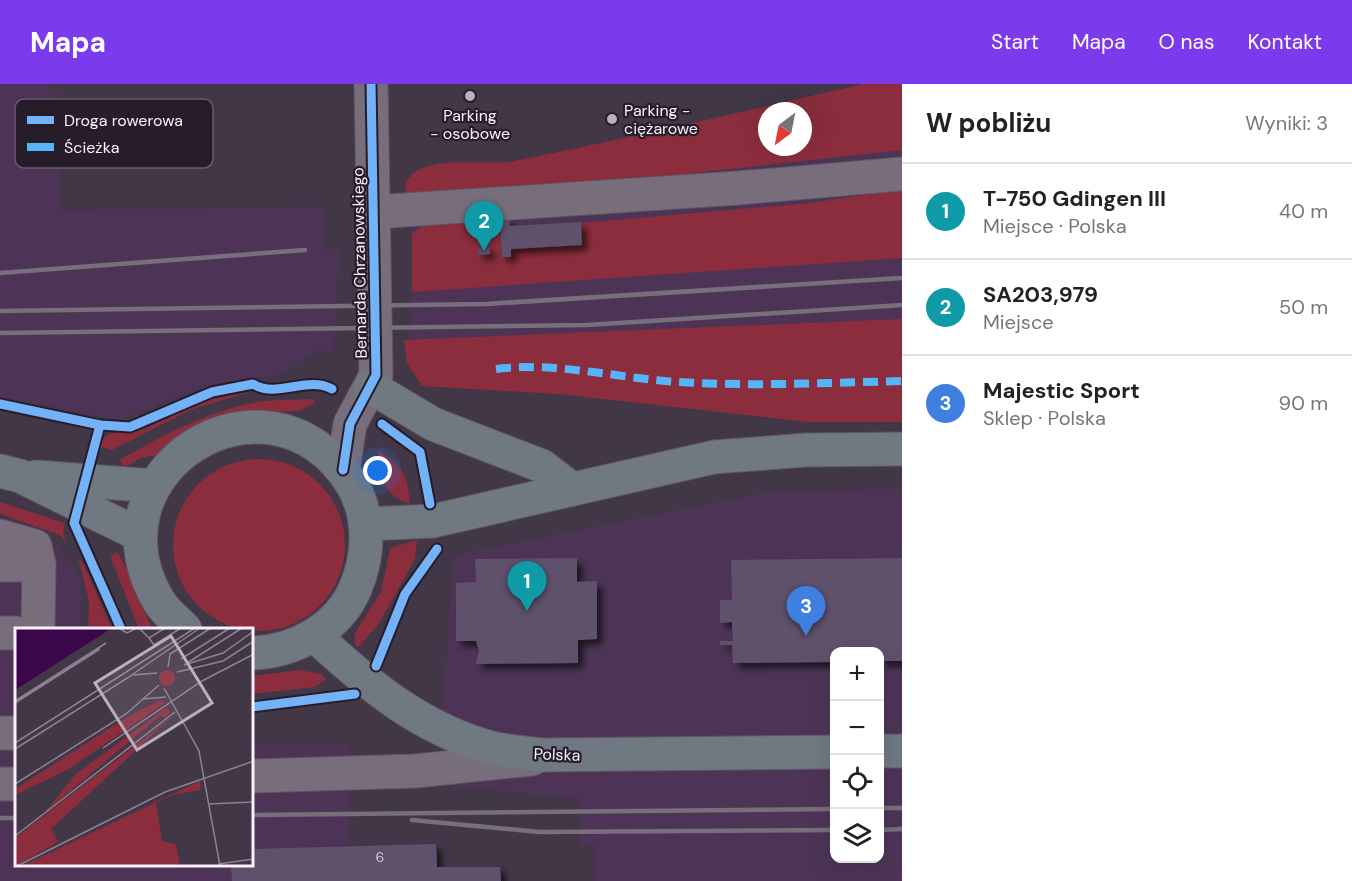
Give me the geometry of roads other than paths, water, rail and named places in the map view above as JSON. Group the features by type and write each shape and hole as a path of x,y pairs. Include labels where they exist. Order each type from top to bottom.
{"highway":[{"path":"371,387 433,424 542,466 572,489"},
{"path":"184,628 160,604 145,572 140,535 144,510 154,486 175,458 204,438 238,427 273,428 306,439 326,453 343,470 355,489 366,525 364,563 354,592 337,616 314,635 285,648 254,653"},
{"path":"366,525 433,521 714,457 806,450 902,449"},
{"path":"10,473 154,486"},
{"path":"10,473 140,535"},
{"name":"Polska","path":"314,635 364,681 424,721 496,749 542,755 830,752"},
{"path":"884,751 902,751"}],"street":[{"name":"Bernarda Chrzanowskiego","path":"343,470 350,424 376,375 371,84"},
{"path":"374,212 727,189 902,174"},
{"path":"306,439 350,424"},
{"path":"0,536 34,546 39,565 38,628"},
{"path":"0,565 39,565"},
{"path":"254,776 415,771 574,755"}],"railway":[{"path":"0,273 305,250"},
{"path":"0,311 486,304 902,278"},
{"path":"0,333 587,325 902,305"},
{"path":"884,808 902,808"},
{"path":"254,815 830,809"},
{"path":"0,818 15,818"},
{"path":"412,820 540,832 830,830"},
{"path":"884,830 902,829"}],"place":[{"name":"Parking - osobowe","path":"470,96"},
{"name":"Parking - ciężarowe","path":"612,119"},
{"name":"SA203,979","path":"484,251"},
{"name":"T-750 Gdingen III","path":"527,611"},
{"name":"Majestic Sport","path":"806,636"}]}
